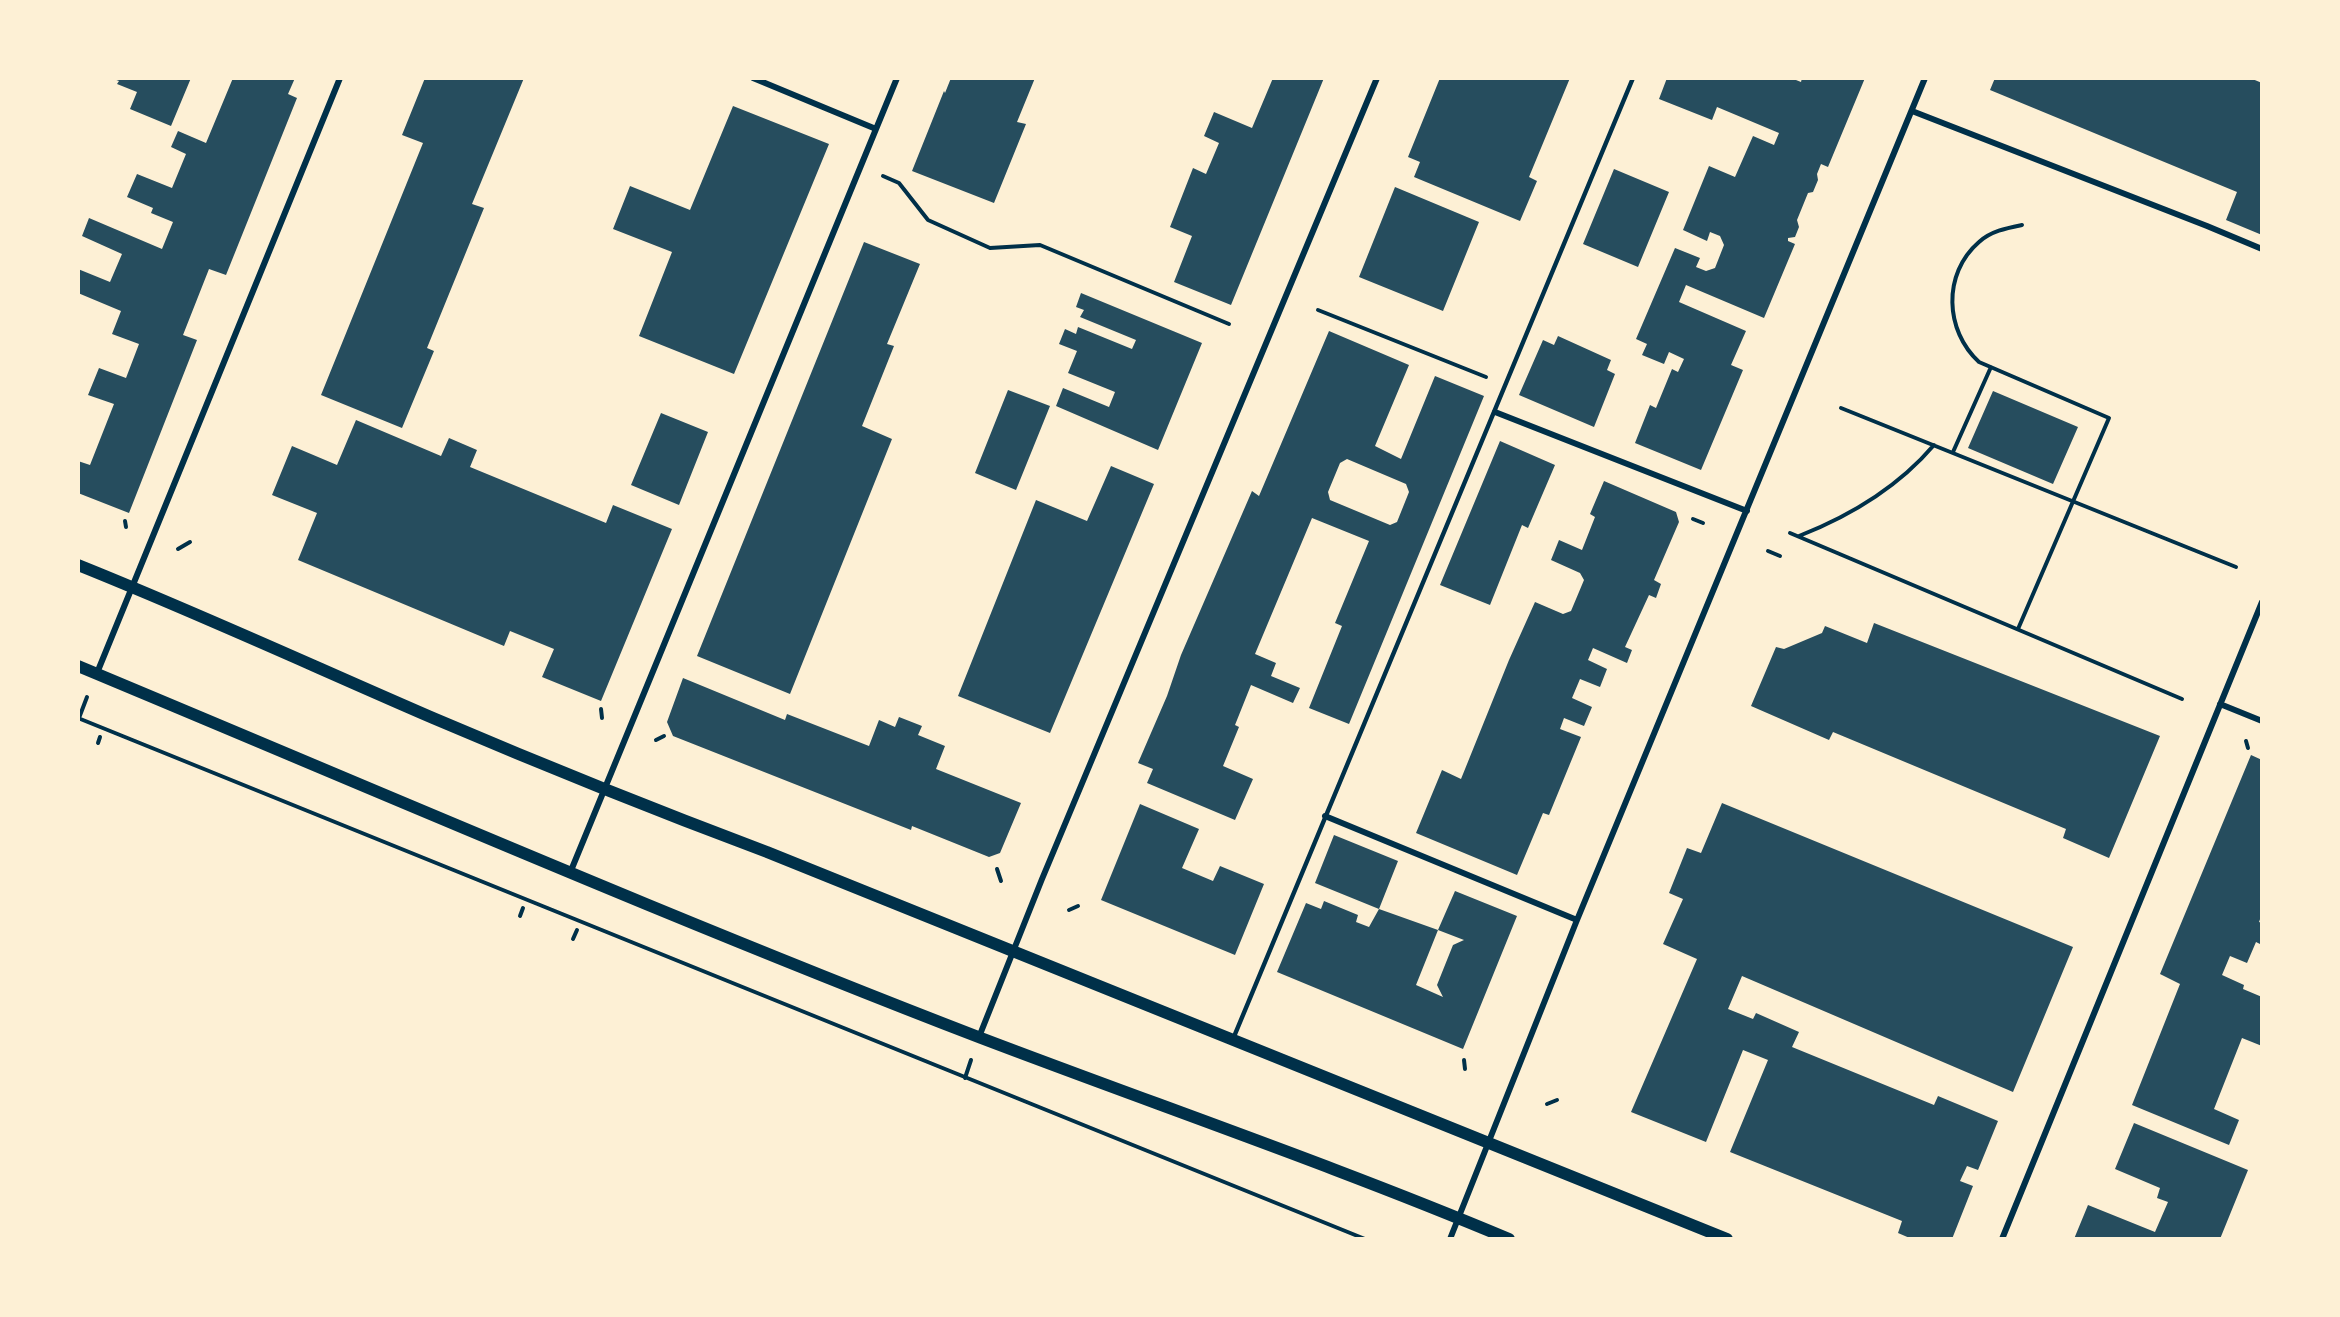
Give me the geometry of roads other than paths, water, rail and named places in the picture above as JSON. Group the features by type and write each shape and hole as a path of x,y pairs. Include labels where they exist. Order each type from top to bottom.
{"main road":[{"path":"78,565 650,808 767,852 1489,1141 1727,1239"},
{"path":"78,666 570,874 979,1037 1391,1191 1509,1239"}],"street":[{"path":"97,674 340,78"},
{"path":"753,78 876,129"},
{"path":"570,874 897,78"},
{"path":"979,1037 1042,879 1377,78"},
{"path":"1450,1239 1577,920 1925,78"},
{"path":"1912,111 2262,249"},
{"path":"1495,412 1747,511"},
{"path":"2001,1239 2262,602"},
{"path":"2220,704 2262,721"},
{"path":"1325,816 1577,920"}],"lane":[{"path":"1233,1040 1634,78"}]}
